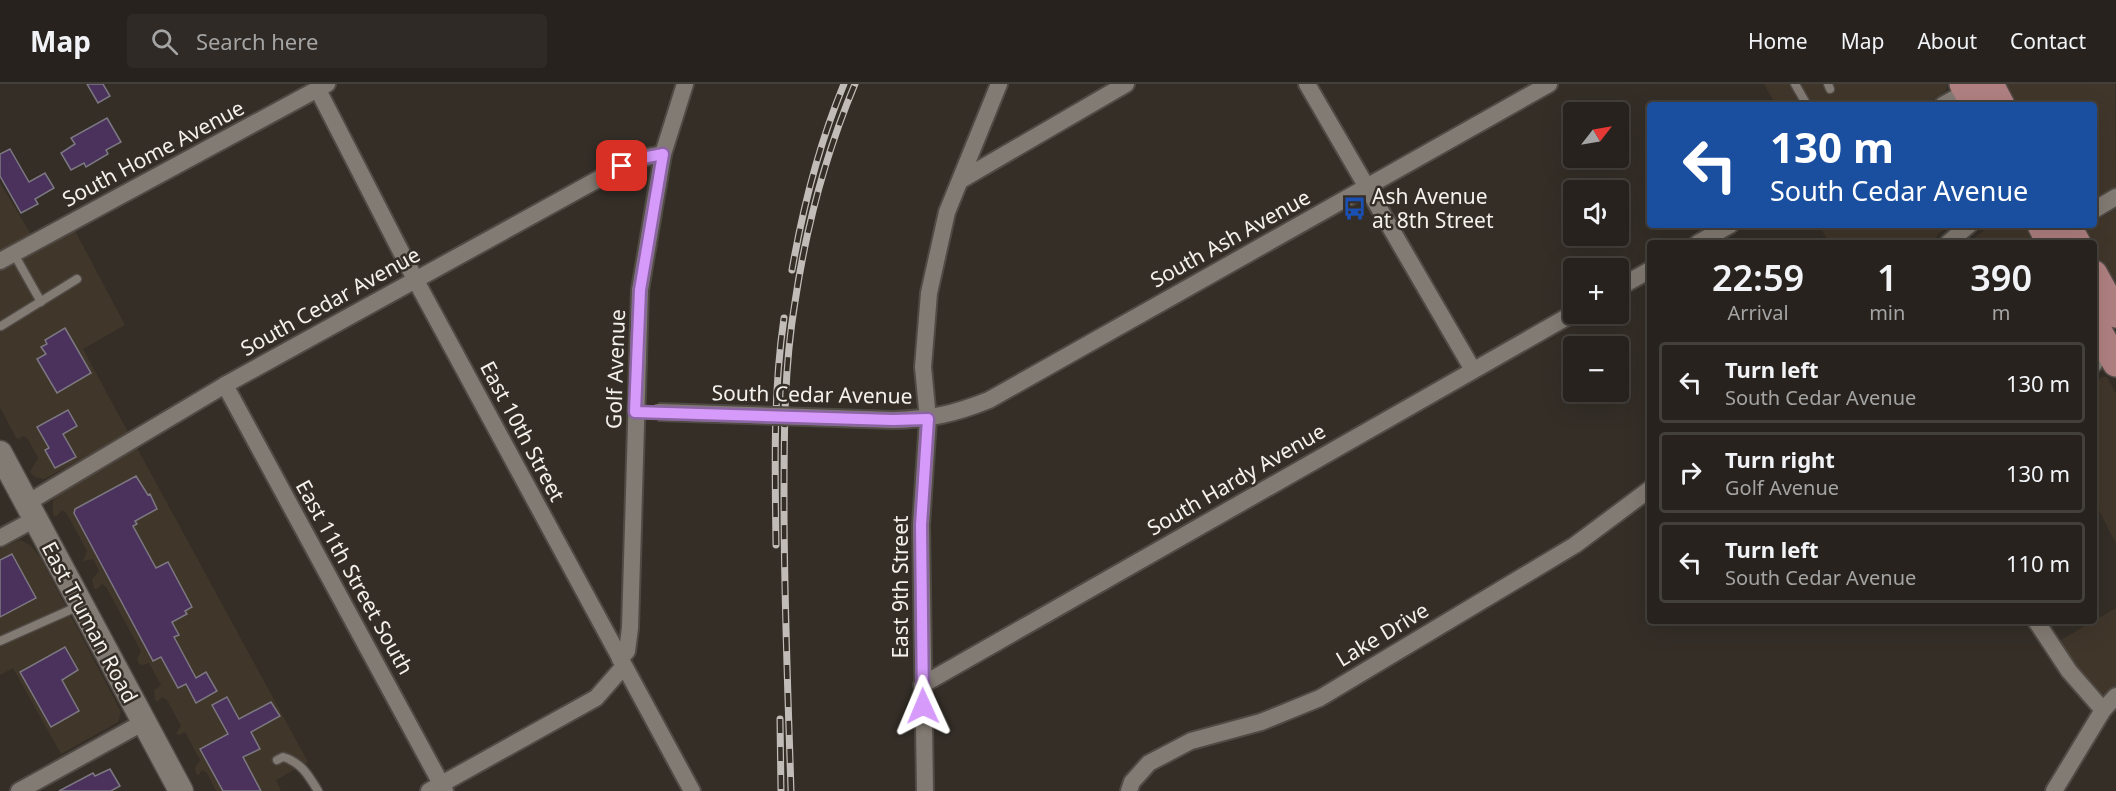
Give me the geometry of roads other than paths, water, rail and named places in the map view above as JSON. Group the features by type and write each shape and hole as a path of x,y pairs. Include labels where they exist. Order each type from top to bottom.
{"main road":[{"path":"1975,90 1996,102"},
{"path":"2054,231 2071,240"},
{"path":"2097,291 2105,336"},
{"name":"East Truman Road","path":"0,453 182,791"}],"street":[{"name":"Golf Avenue","path":"622,663 627,651 630,628 640,290 663,154 685,84"},
{"name":"South Cedar Avenue","path":"635,412 893,420 928,419 923,367 928,293 947,212 999,84"},
{"path":"961,180 1126,84"},
{"path":"1307,84 1473,370"},
{"name":"South Ash Avenue","path":"928,419 959,412 989,400 1549,84"},
{"name":"South Home Avenue","path":"7,258 323,87"},
{"name":"East 10th Street","path":"323,87 415,279 692,791"},
{"path":"1949,102 1975,90"},
{"name":"South Cedar Avenue","path":"0,538 31,511 225,385 622,166 642,158 663,154"},
{"path":"2097,208 2116,197"},
{"path":"1703,240 1725,228"},
{"path":"1952,240 1966,228"},
{"path":"1629,282 1647,272"},
{"name":"South Hardy Avenue","path":"922,685 1563,319"},
{"name":"East 11th Street South","path":"225,385 438,789"},
{"name":"East 9th Street","path":"925,791 921,525 928,419"},
{"name":"Lake Drive","path":"1129,791 1132,782 1149,763 1191,741 1261,722 1320,698 1575,545 1647,491"},
{"path":"2038,624 2069,671 2103,710"},
{"path":"438,789 596,698 622,663"},
{"path":"2054,791 2103,710 2116,696"},
{"path":"19,791 144,722"}],"lane":[{"path":"1795,84 1805,102"},
{"path":"7,258 41,302"},
{"path":"2,326 77,279"},
{"path":"0,641 81,604"},
{"path":"276,760 283,758 298,764 308,774 318,791"}],"railway":[{"path":"792,270 813,176 844,84"},
{"path":"791,791 784,537 785,426 791,327 811,219 826,164 855,84"},
{"path":"776,545 776,403 784,318"},
{"path":"780,719 781,791"}],"place":[{"name":"Ash Avenue at 8th Street","path":"1354,208"}]}
